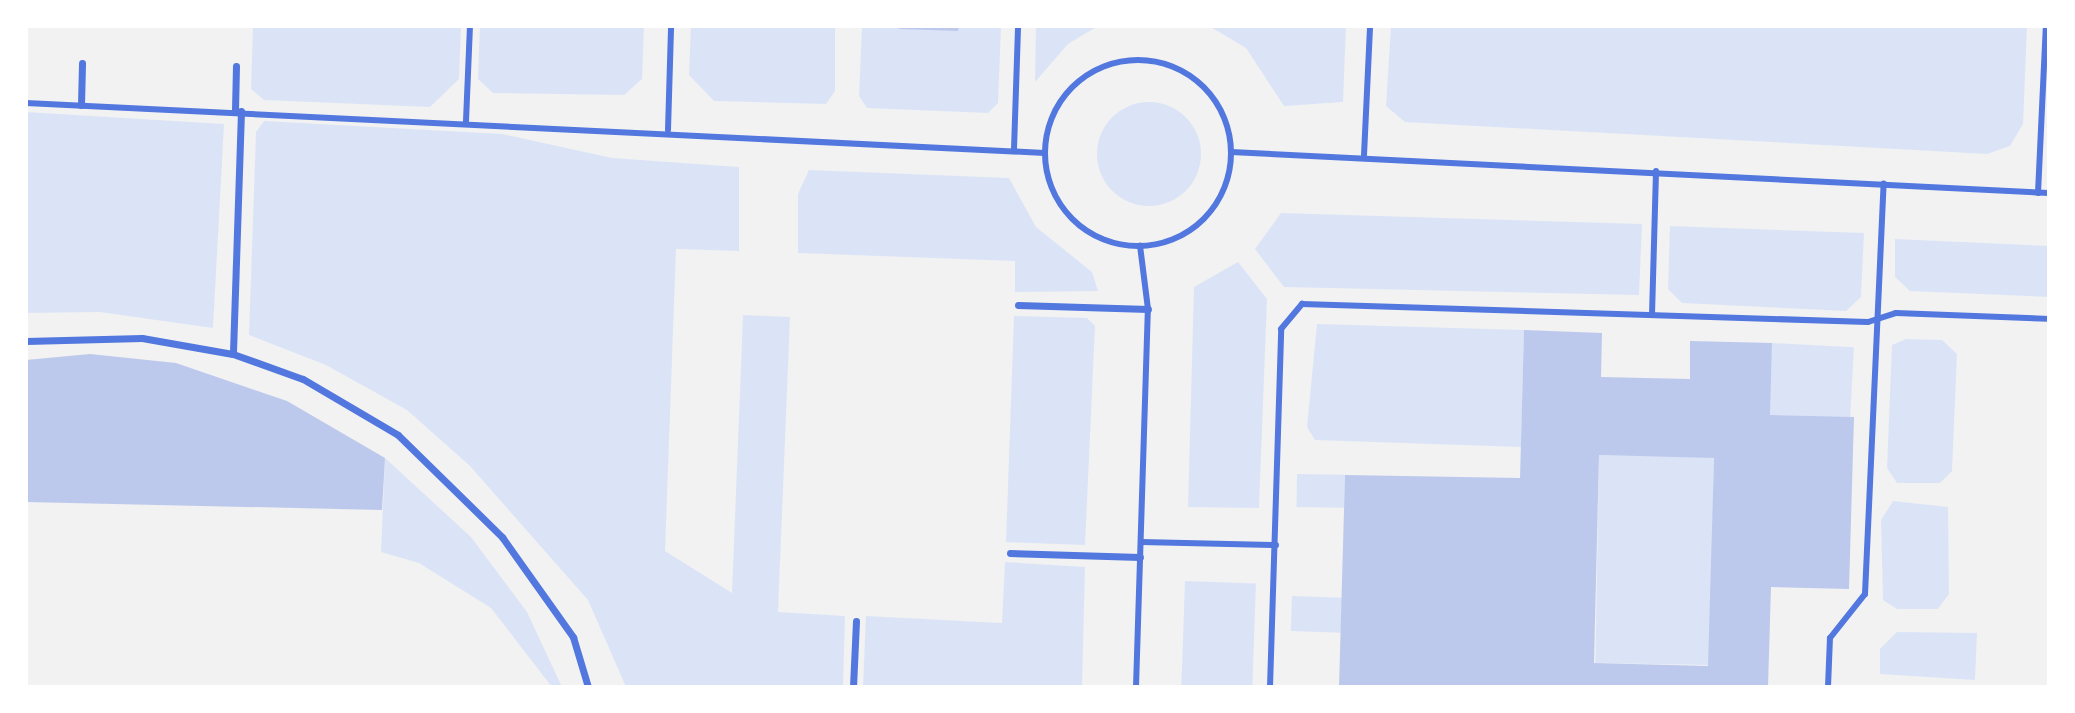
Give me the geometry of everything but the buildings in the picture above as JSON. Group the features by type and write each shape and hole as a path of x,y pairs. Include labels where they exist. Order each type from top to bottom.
{"street":[{"path":"81,105 82,63"},
{"path":"233,354 238,111 236,66"},
{"path":"1018,305 1148,309"},
{"path":"26,341 142,338 233,354 303,379 398,435 502,537 573,637 588,687"},
{"path":"1010,553 1140,557"},
{"path":"853,687 856,621"}],"lane":[{"path":"466,121 470,26"},
{"path":"668,130 671,26"},
{"path":"1014,149 1018,26"},
{"path":"1364,155 1370,26"},
{"path":"2038,193 2046,26"},
{"path":"1125,61 1177,68 1199,82 1216,102 1231,152 1214,206 1194,227 1140,246 1084,229 1056,195 1045,153 1059,102 1100,68 1125,61"},
{"path":"26,103 668,130 1045,153"},
{"path":"1231,152 1364,155 2049,193"},
{"path":"1652,315 1656,171"},
{"path":"1828,687 1830,638 1865,594 1884,183"},
{"path":"1136,687 1148,309 1140,246"},
{"path":"1270,687 1281,329 1302,304 1652,315 2049,319"},
{"path":"1141,542 1276,545"}],"shaded area":[{"path":"253,26 461,26 459,79 430,107 264,100 251,89"},
{"path":"480,26 644,26 642,79 624,95 493,93 478,79"},
{"path":"691,26 835,26 835,91 826,104 714,101 689,75"},
{"path":"1001,26 998,103 988,113 867,108 859,96 862,28"},
{"path":"1036,26 1098,26 1068,44 1035,82"},
{"path":"1209,26 1346,26 1343,102 1284,106 1246,48"},
{"path":"1391,26 2027,26 2023,124 2010,146 1987,154 1405,122 1386,106"},
{"path":"1149,102 1169,106 1192,125 1201,154 1197,174 1178,197 1149,206 1129,202 1106,183 1097,154 1101,134 1120,111"},
{"path":"26,112 224,124 213,328 100,312 26,313"},
{"path":"264,121 502,134 612,158 739,167 739,251 676,249 665,551 732,593 743,315 790,317 778,612 845,616 843,687 626,687 588,600 470,466 407,410 326,365 249,335 256,132"},
{"path":"809,170 1009,178 1036,227 1092,272 1098,291 1015,292 1015,261 798,253 798,194"},
{"path":"1281,213 1642,224 1639,295 1284,287 1255,249"},
{"path":"1670,226 1864,233 1861,297 1846,311 1682,303 1668,289"},
{"path":"1895,239 2049,246 2049,297 1910,291 1895,277"},
{"path":"1238,262 1267,299 1259,508 1188,507 1194,287"},
{"path":"1014,316 1087,318 1095,326 1085,545 1006,542"},
{"path":"1317,324 1524,330 1521,447 1315,440 1307,427"},
{"path":"1906,339 1942,340 1957,354 1952,471 1940,483 1897,483 1887,468 1892,345"},
{"path":"1772,343 1854,347 1850,419 1768,415"},
{"path":"1599,455 1714,457 1710,665 1595,663"},
{"path":"385,458 471,537 527,612 562,687 552,687 491,608 419,563 381,552"},
{"path":"1297,474 1345,475 1344,508 1296,507"},
{"path":"1893,501 1948,507 1949,594 1938,609 1897,609 1883,600 1881,520"},
{"path":"1005,562 1085,567 1082,687 863,687 866,616 1002,623"},
{"path":"1185,581 1256,583 1252,687 1181,687"},
{"path":"1292,596 1342,598 1341,633 1291,631"},
{"path":"1897,632 1977,633 1975,680 1880,674 1880,649"}]}
